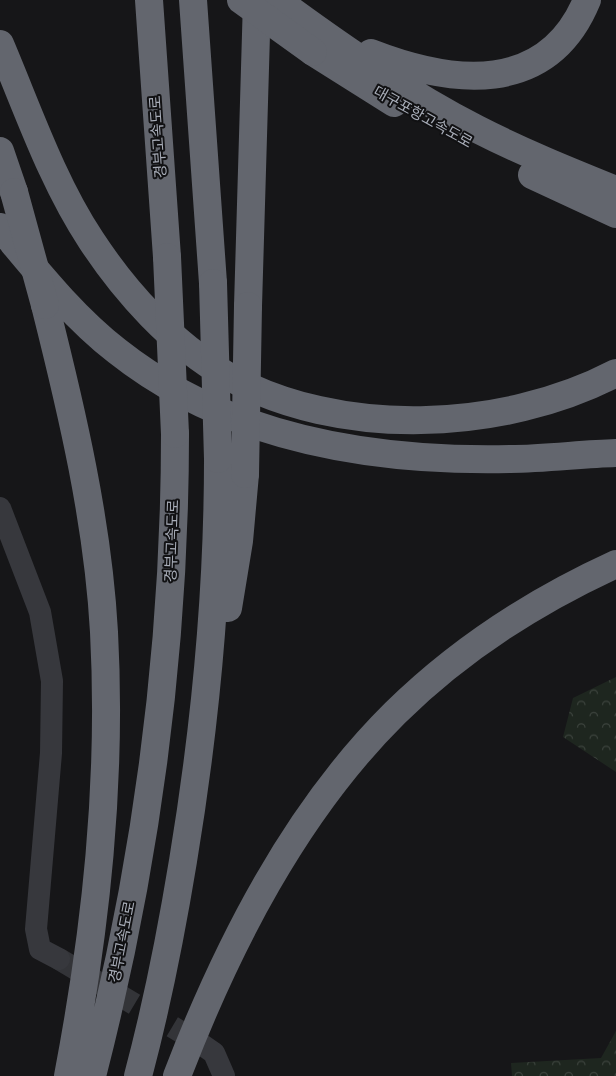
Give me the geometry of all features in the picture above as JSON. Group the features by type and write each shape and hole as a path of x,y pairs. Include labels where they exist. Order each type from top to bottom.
{"highway":[{"name":"경부고속도로","path":"92,1076 119,961 144,826 154,755 170,602 175,434 167,257 149,0"},
{"path":"190,814 205,706 218,512 213,283 193,0"},
{"name":"대구포항고속도로","path":"241,0 477,129 560,168 616,190"},
{"path":"138,1076 153,1023 166,956 239,541 245,474 257,0"},
{"name":"대구포항고속도로","path":"277,0 315,41 382,96 444,131 616,214"},
{"path":"315,41 411,68 454,77 490,76 523,66 550,50 569,31 587,0"},
{"path":"0,44 54,172 91,240 138,300 165,327 226,375 264,393 342,415 417,420 495,413 533,405 574,392 616,374"},
{"path":"0,151 14,192 45,305 80,453 104,630 107,720 105,802 93,926 68,1076"},
{"path":"0,227 77,315 116,350 157,380 194,402 239,421 334,446 401,456 455,459 512,459 616,453"},
{"path":"177,1076 226,961 254,908 307,821 365,746 394,714 426,685 491,634 559,592 616,564"}],"lane":[{"path":"0,508 40,612 52,681 52,754 36,929 40,949 59,958"},
{"path":"201,1044 214,1053 224,1076"}],"green space":[{"path":"616,677 616,772 563,737 573,698"},
{"path":"616,1031 616,1076 512,1076 511,1063 601,1058"}],"tunnel":[{"path":"59,959 201,1044"}]}
